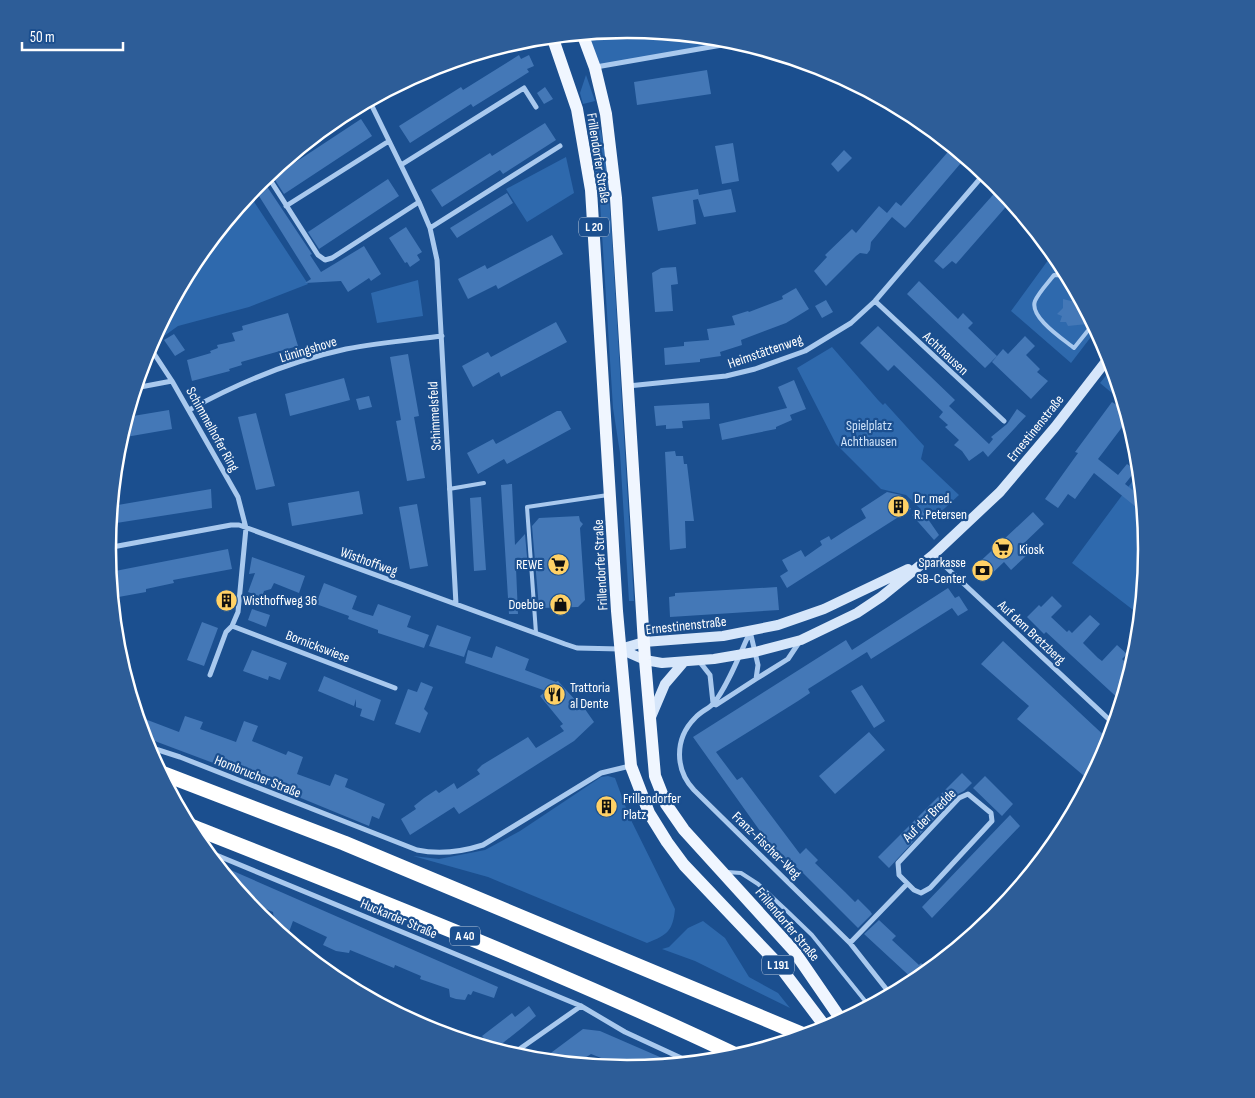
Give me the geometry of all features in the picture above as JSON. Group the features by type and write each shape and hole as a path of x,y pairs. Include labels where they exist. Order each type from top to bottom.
{"highway":[{"path":"170,776 344,843 795,1032"},
{"name":"A 40","path":"200,830 391,905 650,1014 727,1051"}],"main road":[{"name":"Frillendorfer Straße","path":"585,40 595,68 609,130 616,189 649,724 655,776 666,804 684,830 794,951 838,1015"},
{"name":"Frillendorfer Straße","path":"554,43 577,109 587,160 596,256 620,650 631,766 648,813 684,865 782,970 822,1022"},
{"name":"Ernestinenstraße","path":"620,650 645,660 683,663 755,652 800,640 833,626 881,598 933,555 981,511 1018,471 1104,364"},
{"name":"Ernestinenstraße","path":"620,650 644,642 724,636 778,625 824,609 904,572 933,555"},
{"name":"L 191","path":"649,724 665,684 683,663"}],"street":[{"path":"595,68 718,46"},
{"path":"401,165 524,88 536,107"},
{"name":"Schimmelsfeld","path":"372,106 430,228 437,260 456,604"},
{"path":"286,206 389,140"},
{"path":"430,228 560,146"},
{"name":"Heimstättenweg","path":"628,386 726,376 755,369 805,351 851,322 874,301 980,179"},
{"path":"271,182 318,255 325,260 332,258 419,202"},
{"name":"Achthausen","path":"874,301 1004,421"},
{"name":"Lüningshove","path":"189,410 251,379 310,359 373,345 442,336"},
{"name":"Schimmelhofer Ring","path":"154,354 189,410 238,497 246,528"},
{"path":"143,387 172,381"},
{"name":"Wisthoffweg","path":"116,546 231,524 577,648 620,650"},
{"path":"210,675 226,632 232,626 238,612 246,528"},
{"name":"Auf dem Bretzberg","path":"933,555 1109,720"},
{"name":"Bornickswiese","path":"232,626 395,688"},
{"path":"750,630 758,665 756,679"},
{"name":"Franz-Fischer-Weg","path":"750,630 713,704 693,719 684,736 679,758 686,781 850,943 887,990"},
{"name":"Franz-Fischer-Weg","path":"713,704 716,705 788,659 800,640"},
{"path":"700,661 710,675 713,704"},
{"name":"Hombrucher Straße","path":"157,750 427,852 468,850 496,839 601,773 631,766"},
{"name":"Auf der Bredde","path":"968,794 973,796 991,813 992,817 988,826 926,892 914,890 907,884 897,869 901,859 959,798 968,794"},
{"name":"Huckarder Straße","path":"219,856 581,1006 625,1032 680,1057"},
{"path":"850,943 907,884"},
{"path":"520,1049 581,1006"}],"lane":[{"path":"1059,275 1054,275 1036,300 1034,306 1036,316 1074,348 1089,329"},
{"path":"449,488 484,483"},
{"path":"536,633 527,507 611,495"},
{"path":"723,872 740,873 758,884 812,935 866,1002"}],"green space":[{"path":"661,39 715,45 595,66 585,40"},
{"path":"586,75 595,101 583,104 580,93"},
{"path":"599,120 606,159 611,224 634,601 629,601 620,453 613,408 600,202 588,123"},
{"path":"566,157 574,193 527,222 506,189"},
{"path":"253,201 308,284 249,307 178,326 162,337 202,265"},
{"path":"1049,259 1070,293 1092,336 1071,363 1011,311"},
{"path":"418,280 423,316 377,323 371,293"},
{"name":"Spielplatz Achthausen","path":"832,347 878,400 883,405 885,403 924,446 921,459 959,495 932,520 906,495 881,489 836,444 797,368"},
{"path":"1108,374 1115,396 1100,383"},
{"path":"1134,479 1139,549 1135,612 1072,563"},
{"path":"601,777 615,778 629,816 675,909 673,922 668,931 647,943 488,877 413,856 439,859 485,850 520,831"},
{"path":"703,921 725,938 749,977 778,993 790,1008 695,961 662,949 669,947 688,928"}],"building":[{"path":"519,55 521,59 529,55 534,66 527,69 529,72 473,107 471,104 410,143 399,126 461,87 463,90"},
{"path":"707,70 711,94 637,105 634,82"},
{"path":"545,87 553,99 544,104 537,93"},
{"path":"361,119 372,136 284,194 274,179 284,170"},
{"path":"545,123 556,140 503,174 500,170 442,207 431,190 490,153 492,156"},
{"path":"733,143 739,181 722,184 715,146"},
{"path":"844,150 852,158 838,172 831,164"},
{"path":"949,151 962,162 905,228 892,217 871,242 870,250 867,254 860,253 856,256 826,286 814,271 827,257 825,255 852,229 856,233 879,206 887,213 896,202 901,206"},
{"path":"388,179 399,196 319,249 308,232"},
{"path":"267,186 312,254 310,255 321,272 364,246 381,274 371,281 369,278 348,292 341,281 305,283 311,279 258,195"},
{"path":"698,189 699,195 731,189 736,212 704,217 698,199 693,200 696,224 658,231 652,197"},
{"path":"507,193 513,203 457,238 450,228"},
{"path":"995,193 1007,206 956,264 952,261 943,269 934,261"},
{"path":"406,227 422,252 417,255 420,260 410,267 407,262 405,263 389,238"},
{"path":"552,235 563,254 498,289 496,285 468,299 458,279 485,265 487,269"},
{"path":"676,267 678,284 671,285 673,311 655,312 652,273 661,268"},
{"path":"919,281 958,319 963,313 973,323 968,328 997,356 985,368 907,294"},
{"path":"796,288 809,309 786,323 741,340 742,345 720,352 721,356 700,359 700,362 665,365 664,348 684,346 684,342 709,340 707,329 735,325 732,316 749,312 783,299 782,296"},
{"path":"1063,299 1071,301 1073,299 1086,324 1068,326 1066,322 1060,322 1062,316 1057,314 1063,308"},
{"path":"826,300 833,312 822,318 815,306"},
{"path":"288,313 298,346 241,362 242,365 229,369 230,371 192,381 187,360 211,353 210,351 218,348 217,345 235,341 232,333 243,330 242,326"},
{"path":"556,322 567,342 501,377 499,372 473,387 462,366 488,352 491,357"},
{"path":"878,326 955,400 949,406 989,444 993,439 991,437 1007,424 1017,409 1026,416 988,457 983,451 969,461 962,451 954,445 959,440 945,427 948,425 939,417 943,412 894,365 888,371 860,343"},
{"path":"174,334 185,350 175,356 164,340"},
{"path":"1025,336 1035,346 1026,355 1040,369 1037,372 1048,381 1031,399 992,362 1003,349 1008,354"},
{"path":"408,354 419,416 414,417 425,478 407,481 396,421 401,420 390,357"},
{"path":"344,378 350,400 290,416 285,394"},
{"path":"794,380 806,409 790,415 792,420 776,427 776,429 722,440 719,424 787,408 778,387"},
{"path":"369,396 372,407 359,410 356,399"},
{"path":"1112,402 1119,406 1124,425 1098,459 1118,475 1127,464 1132,468 1133,473 1125,484 1136,492 1136,507 1094,473 1075,499 1068,494 1058,508 1045,499 1078,453 1075,452"},
{"path":"709,403 710,419 682,421 683,428 666,429 666,425 656,426 654,406"},
{"path":"169,410 172,429 129,436 133,416"},
{"path":"557,411 561,411 571,429 507,464 504,459 478,474 467,453 493,439 496,444"},
{"path":"256,413 275,486 256,490 238,417"},
{"path":"675,451 676,456 683,456 684,464 687,464 694,521 685,521 686,548 670,550 665,452"},
{"path":"512,484 515,545 525,534 528,568 516,568 518,614 509,614 501,485"},
{"path":"211,489 212,508 117,523 118,505"},
{"path":"359,491 363,514 292,526 288,503"},
{"path":"887,492 901,495 911,509 787,588 780,576 788,571 782,560 801,550 805,557 822,545 820,541 829,536 831,540 866,518 861,509"},
{"path":"481,497 486,570 474,571 470,498"},
{"path":"417,504 428,566 410,569 399,507"},
{"path":"921,509 939,535 934,540 912,515"},
{"path":"1033,512 1044,524 1020,547 1027,555 1011,570 1004,562 984,581 972,569"},
{"name":"REWE","path":"579,516 583,524 580,528 585,600 578,607 539,608 532,526 539,518"},
{"path":"228,549 232,569 173,580 174,583 146,589 146,592 118,597 117,571"},
{"path":"252,557 305,576 299,593 274,583 271,589 264,591 262,597 248,592 255,573 249,574"},
{"path":"324,583 357,596 352,609 373,616 378,604 411,616 407,627 429,635 424,648 378,633 378,630 348,619 349,616 316,604"},
{"path":"777,587 779,610 670,617 669,597 675,596 675,593"},
{"path":"948,588 955,598 959,596 968,610 958,616 952,608 871,659 867,652 808,689 810,693 798,701 716,752 737,780 742,777 800,854 806,848 818,860 815,863 855,902 858,899 870,911 872,914 858,928 804,874 777,850 775,852 693,737 846,640 852,650"},
{"path":"1052,596 1062,606 1051,617 1067,632 1069,630 1072,633 1090,615 1100,624 1083,643 1102,661 1117,645 1127,654 1122,659 1126,663 1117,697 1027,617 1039,605 1041,607"},
{"path":"252,609 270,615 266,627 248,620"},
{"path":"202,622 218,628 204,666 187,660"},
{"path":"437,625 471,637 464,657 429,646"},
{"path":"1003,641 1104,735 1085,777 1017,719 1029,706 981,664"},
{"path":"496,646 529,659 525,670 556,682 558,681 577,702 580,702 594,722 574,741 459,814 454,807 410,835 401,819 416,809 414,806 424,798 436,790 439,793 454,783 457,789 480,774 477,770 482,765 528,737 536,748 564,731 560,726 563,724 540,696 546,691 465,663 468,650 492,658"},
{"path":"252,650 287,663 280,680 269,676 268,680 243,671"},
{"path":"324,676 381,700 374,721 360,716 362,709 356,707 356,699 354,706 318,691"},
{"path":"421,682 433,687 424,709 428,713 420,733 395,724 408,689 417,692"},
{"path":"862,685 885,721 874,728 851,691"},
{"path":"185,716 203,722 200,729 236,742 244,721 258,726 252,741 286,755 288,751 303,757 297,774 330,786 335,774 348,779 345,787 385,804 379,819 372,816 369,826 240,773 153,740 145,719 179,732"},
{"path":"869,732 885,750 835,794 819,776"},
{"path":"962,773 972,783 964,791 956,795 889,868 878,857"},
{"path":"985,776 1013,804 1002,816 973,788"},
{"path":"1010,815 1020,826 932,918 922,907"},
{"path":"230,870 498,987 494,998 473,991 471,995 468,994 465,1000 450,997 449,989 420,979 421,976 395,965 394,968 350,950 349,953 336,951 323,945 327,937 293,921 289,932 287,931 274,919 273,912 263,908"},
{"path":"879,920 896,936 892,940 919,965 921,963 924,966 909,976 864,934"},
{"path":"529,1006 536,1016 501,1044 485,1040 482,1036 512,1013 515,1017"},
{"path":"583,1029 600,1031 664,1059 605,1059 591,1054 585,1058 549,1054"}],"place":[{"name":"Dr. med. R. Petersen","path":"898,506"},
{"name":"Kiosk","path":"1003,549"},
{"name":"REWE","path":"559,564"},
{"name":"Sparkasse SB-Center","path":"982,570"},
{"name":"Wisthoffweg 36","path":"227,600"},
{"name":"Doebbe","path":"560,604"},
{"name":"Trattoria al Dente","path":"554,695"},
{"name":"Frillendorfer Platz","path":"607,806"}]}
